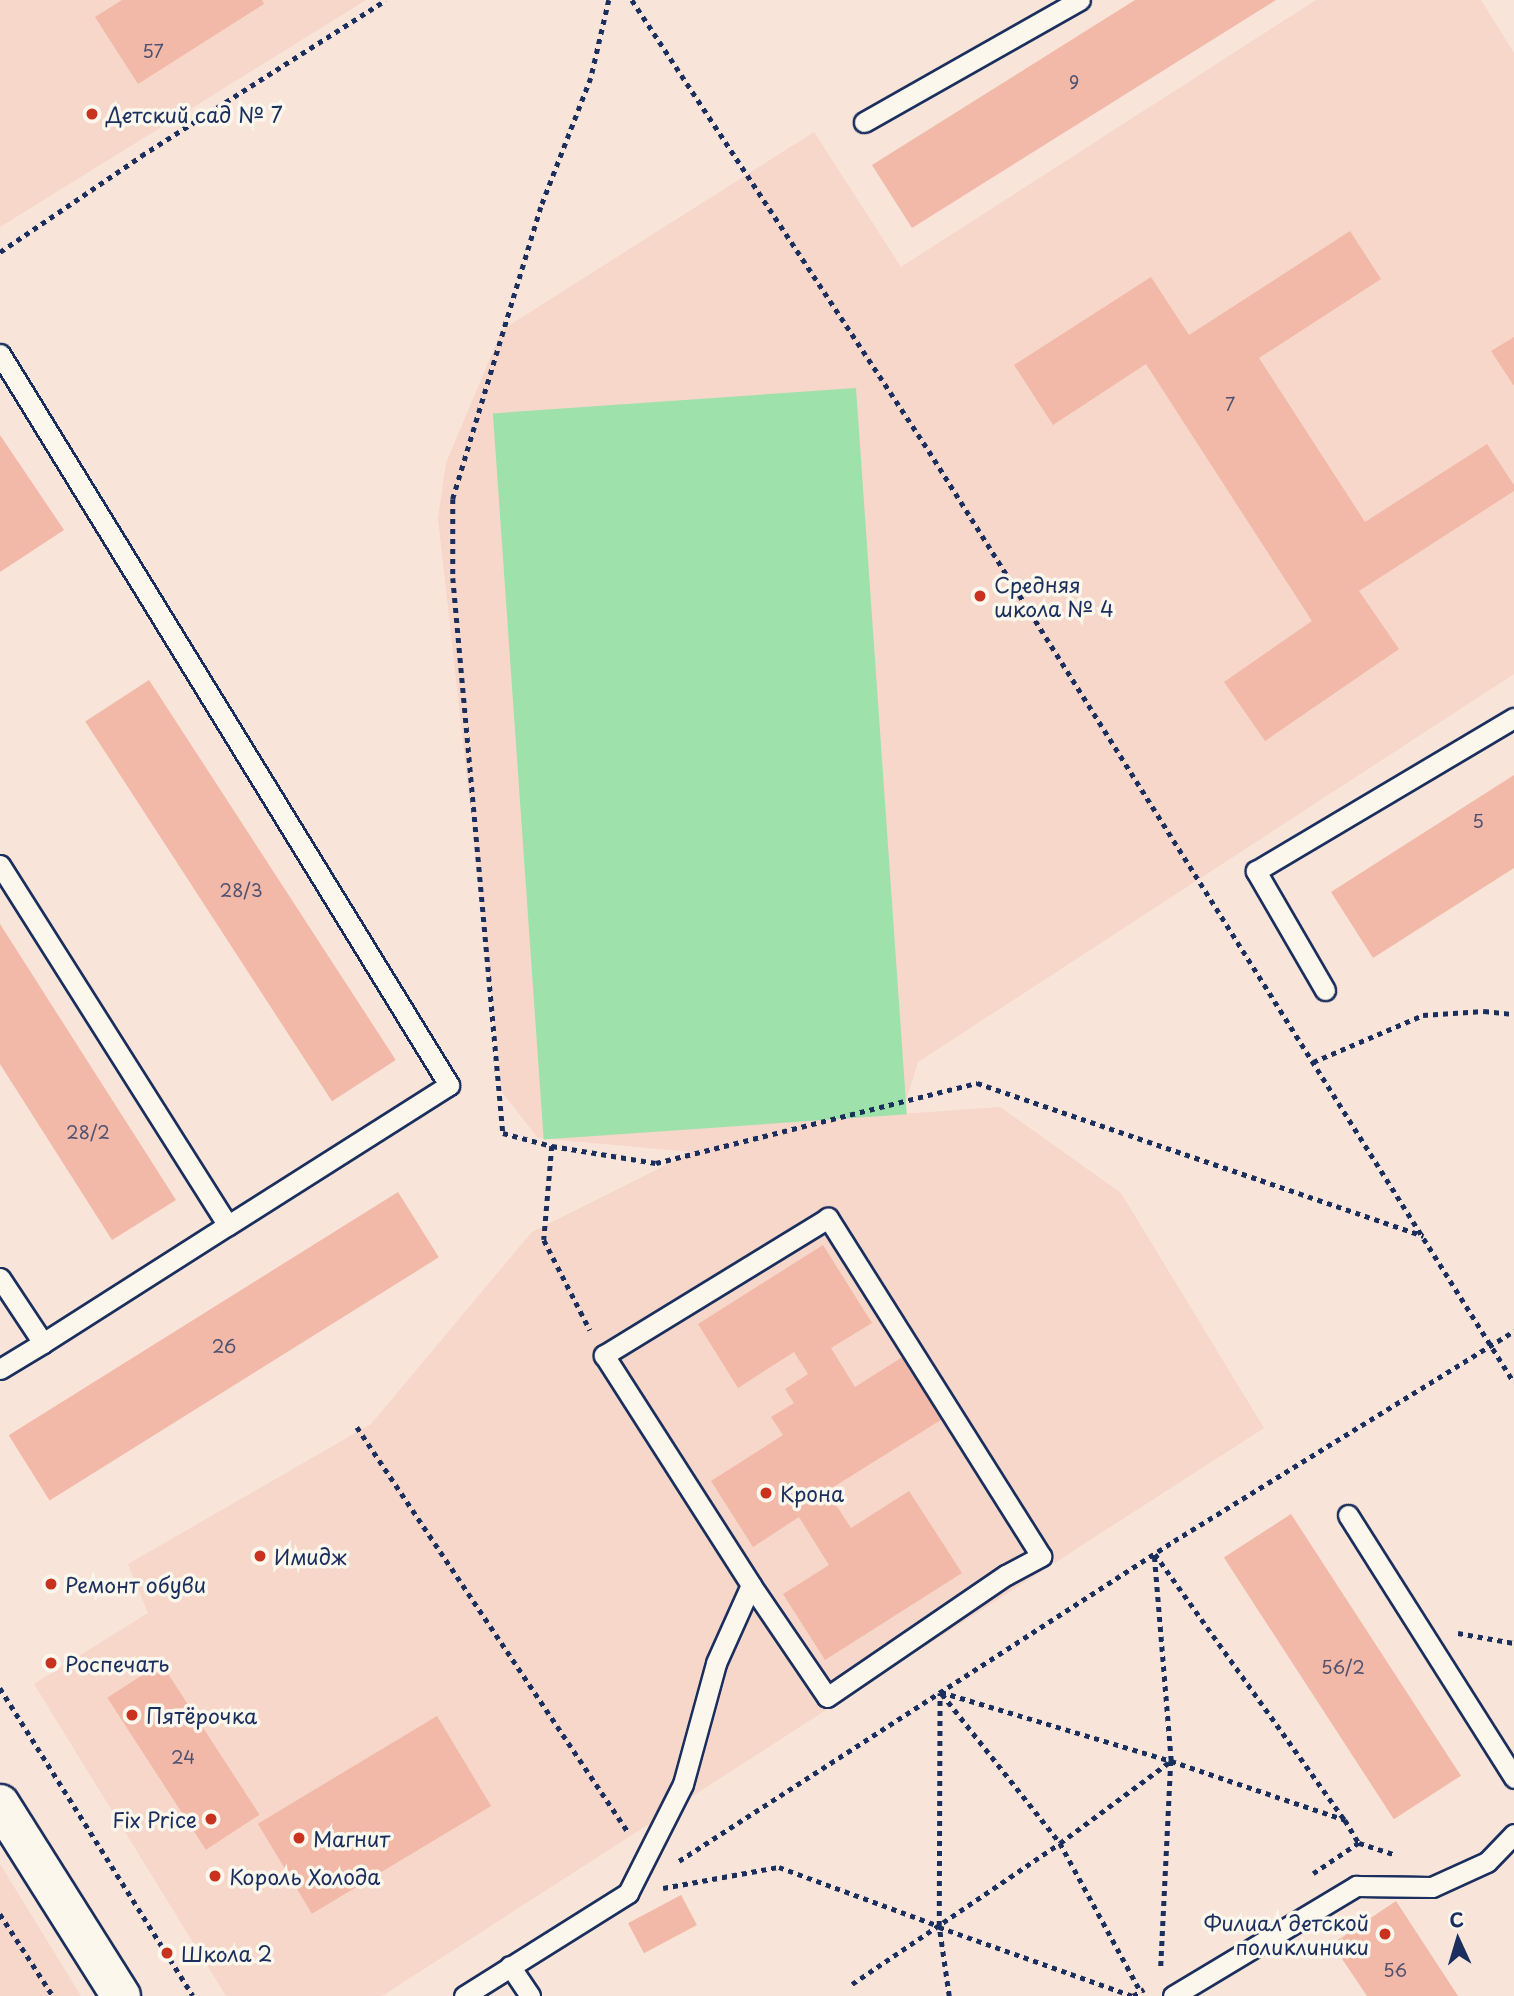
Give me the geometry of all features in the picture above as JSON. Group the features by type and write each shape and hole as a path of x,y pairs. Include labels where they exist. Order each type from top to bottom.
{"main road":[{"path":"0,1804 121,1996"}],"lane":[{"path":"863,122 1080,0"},
{"path":"0,354 449,1085 0,1369"},
{"path":"1325,990 1256,871 1514,718"},
{"path":"0,865 228,1225"},
{"path":"828,1218 1041,1556 1006,1575 827,1698 751,1585 604,1355 828,1218"},
{"path":"0,1278 43,1343"},
{"path":"1348,1515 1514,1778"},
{"path":"464,1996 625,1894 683,1784 716,1663 751,1585"},
{"path":"1174,1996 1356,1886 1432,1887 1487,1862 1514,1834"},
{"path":"510,1966 530,1996"}],"path":[{"path":"0,252 141,156 386,0"},
{"path":"609,0 591,78 541,207 453,499 453,578 503,1133 552,1146 656,1163 978,1083 1424,1237"},
{"path":"632,0 929,451 1493,1344 1514,1382"},
{"path":"1313,1062 1423,1015 1484,1011 1514,1014"},
{"path":"552,1146 544,1240 586,1323"},
{"path":"625,1894 1154,1553 1514,1331"},
{"path":"357,1427 645,1858"},
{"path":"1154,1553 1171,1761 1161,1977"},
{"path":"1154,1553 1359,1843 1339,1857"},
{"path":"1416,1625 1514,1643"},
{"path":"0,1688 193,1996"},
{"path":"940,1692 1171,1761 1345,1820"},
{"path":"940,1692 1060,1843 1141,1992"},
{"path":"940,1692 939,1927 949,1996"},
{"path":"852,1984 1060,1843 1171,1761"},
{"path":"625,1894 779,1867 1133,1996"},
{"path":"0,1914 53,1996"}],"shaded area":[{"name":"Детский сад № 7","path":"0,0 366,0 0,227"},
{"name":"Средняя школа № 4","path":"1316,0 1481,0 1514,53 1514,674 918,1062 902,1114 1000,1107 1121,1193 1264,1428 382,1996 226,1996 34,1684 148,1613 128,1564 371,1424 532,1232 692,1152 538,1138 502,1092 438,518 446,463 502,330 814,132 901,267"},
{"path":"0,1864 81,1996 0,1996"}],"green space":[{"path":"856,388 907,1114 544,1140 493,413"}],"building":[{"path":"122,0 262,0 264,4 138,84 95,17"},
{"path":"1135,0 1276,0 912,228 872,165"},
{"path":"1350,231 1381,279 1259,358 1365,522 1487,444 1514,485 1514,491 1359,591 1399,649 1265,741 1224,682 1312,621 1146,364 1053,425 1014,365 1151,277 1189,335"},
{"path":"1514,337 1514,386 1491,351"},
{"path":"0,435 64,530 0,572"},
{"path":"149,680 396,1060 332,1101 85,721"},
{"path":"1514,775 1514,868 1373,958 1331,892"},
{"path":"0,924 176,1200 112,1240 0,1064"},
{"path":"398,1192 439,1257 50,1501 9,1435"},
{"path":"823,1245 872,1323 831,1348 855,1387 904,1356 944,1418 827,1491 851,1528 909,1491 962,1573 825,1660 783,1594 829,1565 799,1517 753,1547 711,1481 783,1435 771,1417 794,1403 785,1389 808,1374 794,1352 738,1388 698,1324"},
{"path":"1291,1514 1461,1776 1394,1819 1224,1558"},
{"path":"161,1663 260,1815 206,1850 107,1698"},
{"path":"437,1716 491,1806 312,1914 258,1824"},
{"path":"681,1895 697,1925 644,1953 628,1923"},
{"path":"1396,1901 1458,1996 1367,1996 1332,1944"}],"place":[{"name":"Детский сад № 7","path":"92,114"},
{"name":"Средняя школа № 4","path":"980,596"},
{"name":"Крона","path":"766,1493"},
{"name":"Имидж","path":"260,1556"},
{"name":"Ремонт обуви","path":"51,1584"},
{"name":"Роспечать","path":"51,1663"},
{"name":"Пятёрочка","path":"132,1715"},
{"name":"Fix Price","path":"211,1819"},
{"name":"Магнит","path":"299,1838"},
{"name":"Король Холода","path":"215,1876"},
{"name":"Филиал детской поликлиники","path":"1385,1934"},
{"name":"Школа 2","path":"167,1953"}]}
